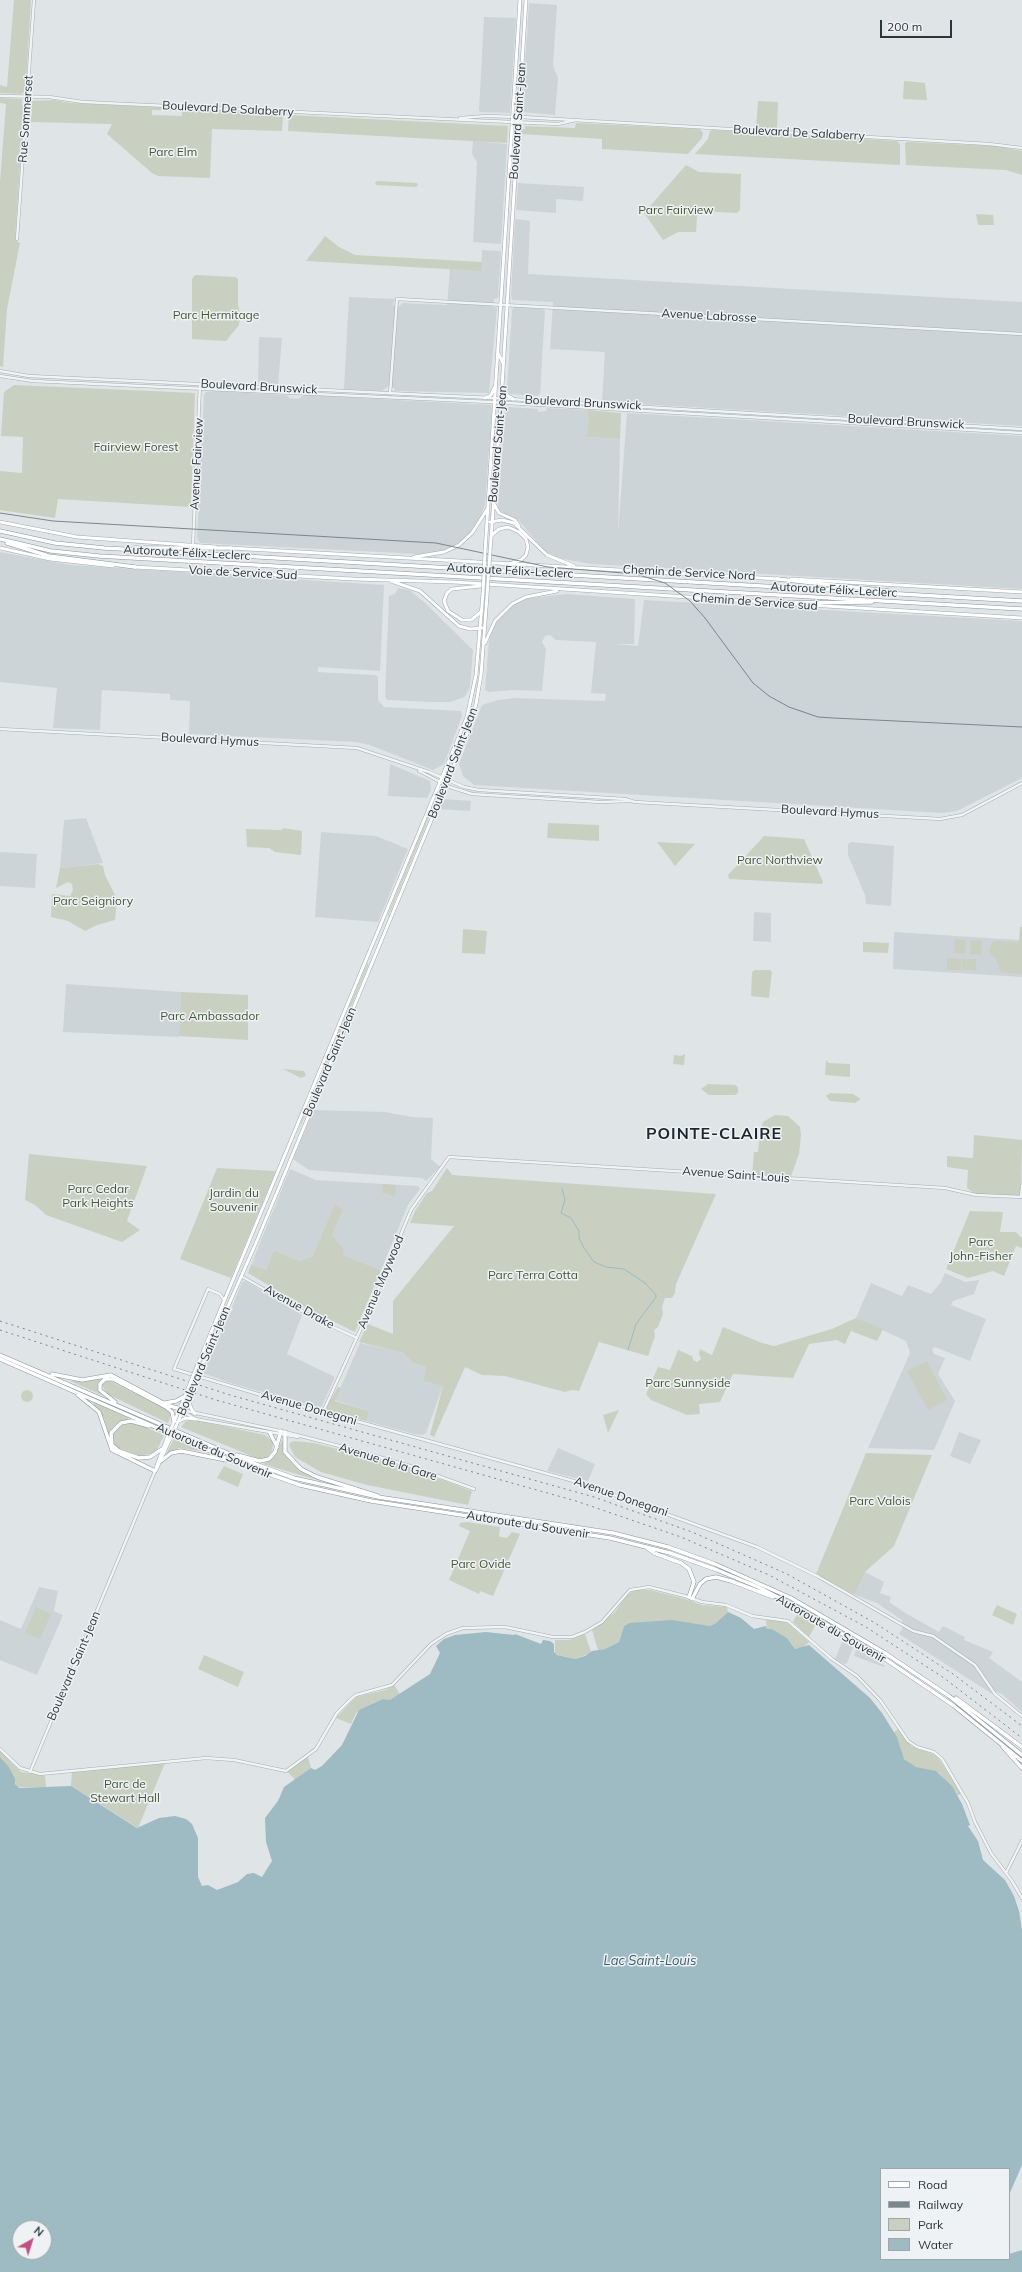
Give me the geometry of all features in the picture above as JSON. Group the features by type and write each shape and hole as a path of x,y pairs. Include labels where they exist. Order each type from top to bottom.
{"highway":[{"name":"Autoroute Félix-Leclerc","path":"0,531 55,543 115,549 1022,601"},
{"name":"Autoroute Félix-Leclerc","path":"0,540 51,550 104,556 1022,609"},
{"path":"0,540 49,556 134,567"},
{"path":"115,549 159,547 231,548"},
{"path":"777,579 856,586 914,595"},
{"path":"780,603 889,601"},
{"name":"Autoroute du Souvenir","path":"0,1355 226,1453 307,1482 387,1499 596,1530 638,1539 686,1553 736,1572 791,1598 871,1644 928,1680 975,1715 1022,1755"},
{"name":"Autoroute du Souvenir","path":"0,1360 235,1462 300,1485 352,1497 591,1534 643,1546 730,1575 797,1607 912,1677 994,1738 1022,1761"},
{"path":"43,1373 82,1380 111,1375 164,1403 182,1410"},
{"path":"122,1407 101,1391 100,1385 104,1379 114,1379 166,1407 172,1412 175,1423"},
{"path":"70,1390 99,1412 112,1450 155,1471"},
{"path":"164,1403 175,1402 187,1397"},
{"path":"162,1449 148,1458 134,1458 115,1448 111,1441 111,1433 119,1424 129,1421 167,1432"},
{"path":"270,1433 277,1447"},
{"path":"226,1453 262,1461 273,1456 283,1433"},
{"path":"283,1433 286,1454 294,1463 306,1472 387,1499"},
{"path":"161,1461 171,1453 182,1450 235,1462"},
{"path":"643,1546 654,1553 681,1563 689,1569 694,1582 691,1598"},
{"path":"691,1598 696,1588 702,1582 709,1578 718,1577 797,1607"},
{"path":"928,1680 971,1708 1022,1747"},
{"path":"994,1738 1022,1768"}],"main road":[{"name":"Boulevard Saint-Jean","path":"155,1471 161,1461 228,1292 441,782 470,709 476,675 481,629 520,0"},
{"name":"Boulevard Saint-Jean","path":"197,1372 241,1276 448,780 475,710 484,645 502,399 526,0"},
{"path":"519,22 522,23 524,32"},
{"path":"498,353 504,367"},
{"path":"485,398 493,393 496,378"},
{"path":"502,387 506,395 514,399"},
{"path":"494,504 500,513 515,520 547,555 576,566"},
{"path":"408,558 440,553 455,547 472,533 488,508"},
{"path":"487,523 505,520 520,527"},
{"name":"Chemin de Service Nord","path":"0,522 35,531 77,537 231,548 508,565 576,566 777,579 1022,592"},
{"path":"491,537 497,530 506,527 516,530 526,540 528,547 526,555 519,561 508,565"},
{"name":"Voie de Service Sud","path":"0,548 62,561 134,567 488,585"},
{"path":"387,580 420,591 459,626 481,629 485,626"},
{"path":"482,611 471,620 462,620 448,612 444,599 448,592 454,588 488,585"},
{"name":"Chemin de Service sud","path":"488,585 1022,618"},
{"path":"484,645 495,621 512,604 526,597 561,590"},
{"path":"187,1397 190,1407 195,1414"},
{"path":"175,1423 186,1418 195,1418"},
{"name":"Boulevard Saint-Jean","path":"155,1471 162,1449 169,1439"}],"street":[{"name":"Rue Sommerset","path":"17,239 34,0"},
{"name":"Boulevard De Salaberry","path":"0,96 28,96 79,102 558,124 576,120"},
{"name":"Boulevard De Salaberry","path":"457,119 486,116 513,116 983,143 1022,148"},
{"name":"Avenue Labrosse","path":"390,394 397,299 1022,334"},
{"name":"Boulevard Brunswick","path":"0,371 22,375 514,399 1022,429"},
{"name":"Boulevard Brunswick","path":"0,376 24,381 501,403 1022,433"},
{"name":"Avenue Fairview","path":"193,545 200,384"},
{"name":"Boulevard Hymus","path":"0,729 357,748 475,790 625,799 631,801 944,819 965,814 1022,783"},
{"name":"Boulevard Hymus","path":"416,769 464,792 625,803 631,801"},
{"name":"Avenue Saint-Louis","path":"449,1157 946,1188 976,1195 1022,1197"},
{"name":"Avenue Maywood","path":"323,1412 357,1338 412,1209 449,1157"},
{"path":"1022,1186 1022,1197"},
{"name":"Avenue Drake","path":"241,1276 319,1320 357,1338"},
{"name":"Avenue Donegani","path":"220,1294 208,1289 174,1369 323,1412 581,1483 760,1548 819,1577 915,1632 934,1637 975,1665 995,1694 1022,1716"},
{"path":"224,1304 223,1297 220,1294 228,1292"},
{"name":"Avenue de la Gare","path":"182,1410 301,1437 397,1462 474,1489"},
{"name":"Avenue de la Gare","path":"182,1410 195,1418 270,1433 283,1433"},
{"name":"Boulevard Saint-Jean","path":"30,1772 155,1471"},
{"path":"0,1749 19,1767 30,1772 47,1774 206,1758 234,1760 286,1771 316,1749 337,1712 352,1698 392,1684 431,1644 448,1633 463,1628 505,1627 551,1637 567,1638 582,1634 597,1626 614,1611 626,1594 633,1589 647,1587 702,1602 726,1605 752,1616 778,1618 790,1622 832,1659 857,1676 881,1702 908,1741 916,1746 934,1752 941,1758 968,1803 974,1820 988,1847 1022,1898"},
{"path":"1006,1873 1022,1841"}],"shaded area":[{"path":"529,3 557,5 553,66 558,78 555,115 522,112"},
{"path":"484,17 516,18 510,113 480,112 479,110"},
{"path":"473,141 507,144 501,244 473,242 477,162 472,154"},
{"path":"518,183 584,187 583,201 556,199 556,213 516,210"},
{"path":"515,220 530,221 528,274 1022,302 1022,426 602,402 605,352 550,349 553,302 512,300"},
{"path":"482,250 501,251 498,298 494,299 493,307 497,308 489,393 395,391 394,388 387,387 382,391 344,389 349,297 395,299 393,305 400,306 402,303 447,305 450,269 481,270"},
{"path":"514,307 543,309 545,311 540,394 538,396 510,394 507,390 512,310"},
{"path":"259,337 282,338 278,385 258,383"},
{"path":"213,391 286,395 290,398 298,399 304,395 491,405 485,505 479,520 467,536 455,545 442,551 419,554 200,543 197,538 204,395 206,392"},
{"path":"509,407 538,409 538,412 546,411 547,408 588,410 587,437 620,439 618,534 627,413 1022,436 1022,589 591,564 557,558 546,552 518,520 504,514 498,508 505,410"},
{"path":"0,552 71,565 384,585 380,671 318,667 318,672 375,675 378,677 378,700 384,707 461,711 462,716 444,764 433,770 370,745 356,742 189,734 190,701 170,700 170,694 102,690 100,730 53,728 57,688 0,682"},
{"path":"398,588 409,590 423,601 473,650 470,687 465,697 450,702 432,702 388,700 385,697 389,596 395,594"},
{"path":"567,594 635,599 634,644 615,644 638,646 644,600 1022,621 1022,778 957,811 942,813 474,785 463,776 459,764 482,705 498,700 515,698 605,701 606,694 591,693 596,642 556,640 550,635 545,636 542,642 546,649 542,691 513,690 489,692 485,690 489,641 494,626 502,615 516,603 529,598"},
{"path":"390,764 430,781 431,790 427,798 388,796"},
{"path":"443,799 471,801 470,811 438,809"},
{"path":"86,818 103,863 60,868 64,820"},
{"path":"321,832 376,836 408,849 378,922 315,917"},
{"path":"851,842 894,846 891,906 866,904 865,895 848,855 848,844"},
{"path":"0,852 37,854 35,888 0,886"},
{"path":"754,912 771,913 771,942 753,941"},
{"path":"894,932 1019,940 1022,942 1022,977 893,969"},
{"path":"66,984 181,992 179,1037 63,1032"},
{"path":"314,1110 385,1112 412,1117 433,1118 431,1159 440,1167 426,1181 422,1178 309,1170 293,1159"},
{"path":"290,1169 316,1180 418,1186 420,1189 408,1205 381,1270 343,1255 332,1235 343,1210 313,1256 308,1259 300,1261 274,1250 266,1270 251,1265"},
{"path":"945,1273 965,1282 979,1280 974,1294 953,1301 951,1305 986,1319 970,1361 935,1347 932,1349 934,1354 945,1358 938,1374 955,1401 934,1450 868,1448 910,1353 906,1341 856,1318 871,1283 902,1296 908,1285 931,1294 941,1282"},
{"path":"245,1281 302,1315 287,1354 335,1377 321,1408 230,1383 203,1373 226,1321 233,1309 232,1307 242,1282"},
{"path":"360,1343 405,1353 413,1363 426,1367 443,1386 426,1433 422,1435 414,1434 366,1421 368,1411 335,1400"},
{"path":"959,1432 981,1440 970,1464 950,1456"},
{"path":"558,1448 595,1464 588,1481 547,1471"},
{"path":"865,1572 884,1582 880,1593 891,1597 889,1602 907,1614 939,1632 943,1626 965,1637 964,1640 993,1652 989,1658 1022,1682 1022,1712 1002,1694 997,1692 992,1694 899,1634 903,1627 902,1620 877,1603 855,1595"},
{"path":"39,1587 58,1591 54,1611 63,1615 37,1675 0,1660 0,1620 21,1629"},
{"path":"842,1642 853,1647 847,1663 844,1664 835,1659"},
{"path":"857,1647 885,1666 884,1667 854,1656"}],"green space":[{"path":"14,0 31,0 26,84 22,94 0,93 0,85 7,87"},
{"path":"904,81 925,83 927,100 903,99"},
{"path":"0,98 22,99 22,106 24,107 15,240 20,243 7,309 3,367 0,366 0,182 6,104 0,103"},
{"name":"Parc Elm","path":"54,100 71,103 278,113 278,115 282,115 283,117 282,131 212,129 210,178 158,176 152,173 107,134 112,124 29,122 31,101","holes":["152,110 182,111 182,116 152,115"]},
{"path":"758,101 778,102 777,129 756,128"},
{"path":"289,115 508,126 507,143 288,131"},
{"path":"576,123 700,129 703,133 702,138 688,154 602,149 602,139 521,134 521,129 525,129 525,126 575,128"},
{"path":"710,131 897,141 900,144 900,165 695,154 708,139"},
{"path":"905,143 996,146 1022,151 1022,175 1006,170 906,165"},
{"name":"Parc Fairview","path":"686,165 699,172 741,174 740,210 737,213 700,211 697,216 696,232 678,232 663,240 644,213"},
{"path":"377,181 417,183 418,185 416,187 376,185 375,183"},
{"path":"976,214 993,215 994,225 978,225"},
{"path":"325,236 339,247 355,255 482,262 481,271 306,261"},
{"name":"Parc Hermitage","path":"195,275 235,277 238,279 238,304 240,314 239,325 226,341 192,339 192,279"},
{"name":"Fairview Forest","path":"14,385 195,393 191,507 58,499 55,518 0,510 0,471 22,473 23,437 1,436 4,392"},
{"path":"588,410 621,413 620,439 587,437"},
{"path":"440,787 422,835 388,917 388,914"},
{"path":"548,823 599,825 599,841 547,838"},
{"path":"283,828 302,831 301,855 275,852 269,848 247,847 246,829 282,830"},
{"name":"Parc Northview","path":"764,836 804,839 823,882 822,884 729,879 728,875"},
{"path":"657,842 695,844 675,866"},
{"name":"Parc Seigniory","path":"98,864 103,866 105,875 117,899 115,920 97,925 85,931 68,921 51,917 52,894 70,896 73,890 72,884 68,882 56,888 60,868"},
{"path":"1020,927 1022,927 1022,974 1001,972 995,958 990,954 990,948 993,941 1019,942"},
{"path":"463,929 487,931 485,954 462,953"},
{"path":"955,939 966,940 965,954 954,953"},
{"path":"971,940 982,941 981,955 970,954"},
{"path":"863,942 889,943 888,953 863,952"},
{"path":"947,958 961,959 961,970 947,970"},
{"path":"962,959 976,959 976,970 962,970"},
{"path":"368,962 368,966 296,1137 311,1096"},
{"path":"755,970 770,970 772,972 769,998 751,996 752,972"},
{"name":"Parc Ambassador","path":"181,992 248,995 248,1040 179,1036"},
{"path":"685,1054 684,1065 673,1064 674,1055 681,1056"},
{"path":"826,1060 829,1063 850,1064 850,1077 825,1075"},
{"path":"283,1069 304,1071 306,1076 301,1078"},
{"path":"708,1084 735,1085 738,1087 738,1093 735,1095 709,1095 701,1089"},
{"path":"830,1093 853,1094 861,1099 855,1103 830,1101 826,1096"},
{"path":"775,1115 788,1116 800,1127 801,1135 799,1154 791,1176 752,1174 754,1152 758,1152 763,1122"},
{"path":"974,1135 1022,1140 1021,1197 976,1195 967,1188 968,1170 947,1167 947,1156 973,1158"},
{"name":"Parc Cedar Park Heights","path":"29,1154 147,1166 127,1221 140,1230 122,1242 46,1215 35,1205 25,1200"},
{"name":"Jardin du Souvenir","path":"217,1168 276,1171 231,1278 180,1259"},
{"name":"Parc Terra Cotta","path":"447,1168 452,1175 716,1194 676,1284 675,1293 672,1298 665,1298 662,1307 663,1314 658,1327 654,1330 655,1336 648,1356 599,1342 579,1391 572,1390 565,1392 505,1376 482,1375 465,1367 434,1437 430,1435 443,1386 424,1381 426,1367 413,1363 404,1353 359,1342 368,1324 393,1334 393,1301 454,1226 410,1223 415,1211 427,1193 432,1191"},
{"path":"383,1184 396,1185 395,1196 382,1193"},
{"path":"335,1204 343,1210 332,1235 344,1250 343,1255 381,1270 355,1332 308,1309 248,1273 251,1265 266,1270 274,1250 300,1261 313,1256"},
{"name":"Parc John-Fisher","path":"970,1211 1003,1212 1000,1232 1016,1232 1022,1238 1022,1248 1016,1246 1004,1276 993,1271 968,1278 946,1269"},
{"name":"Parc Sunnyside","path":"856,1318 883,1329 877,1341 851,1331 845,1344 837,1340 809,1344 793,1378 733,1374 720,1402 699,1404 700,1414 687,1415 651,1400 646,1394 658,1367 670,1370 678,1350 692,1356 693,1360 697,1362 701,1359 699,1354 700,1349 712,1355 723,1327 762,1343 774,1346 832,1329"},
{"path":"927,1361 947,1400 928,1410 907,1371"},
{"path":"101,1378 98,1388 102,1395 70,1381 87,1381"},
{"path":"108,1380 167,1409 171,1415 168,1423 107,1394 102,1385"},
{"path":"338,1387 341,1388 335,1401 369,1411 366,1421 328,1411 326,1408"},
{"path":"25,1390 29,1390 33,1396 29,1402 25,1402 21,1398 21,1394"},
{"path":"95,1402 128,1417 128,1419 116,1424 108,1434 104,1418 93,1404"},
{"path":"619,1410 608,1433 603,1415"},
{"path":"195,1420 265,1435 273,1442 272,1451 267,1458 259,1459 181,1427 186,1421"},
{"path":"127,1422 135,1423 164,1435 157,1450 151,1454 138,1456 117,1448 113,1441 114,1431 119,1426"},
{"path":"174,1439 206,1452 179,1448 166,1454"},
{"path":"282,1440 286,1456 300,1470 341,1485 341,1487 263,1464 274,1457"},
{"path":"291,1442 314,1443 408,1467 472,1491 468,1505 367,1485 321,1472 295,1457 289,1445"},
{"name":"Parc Valois","path":"866,1453 932,1455 894,1546 865,1572 855,1595 816,1574"},
{"path":"224,1466 243,1474 238,1487 217,1478"},
{"name":"Parc Ovide","path":"467,1522 500,1527 499,1536 501,1537 507,1538 512,1532 520,1534 493,1596 480,1591 479,1594 449,1580 470,1531 459,1526 460,1523"},
{"path":"635,1590 650,1590 702,1605 727,1607 728,1612 716,1623 710,1626 688,1623 629,1623 624,1626 619,1642 605,1649 598,1650 592,1630 615,1612 626,1596"},
{"path":"997,1605 1017,1614 1013,1625 992,1615"},
{"path":"36,1607 51,1614 40,1639 25,1633"},
{"path":"798,1613 816,1624 809,1637 793,1622"},
{"path":"766,1620 778,1620 789,1624 809,1642 803,1648 795,1649 787,1638 772,1629 767,1629"},
{"path":"585,1634 591,1652 588,1654 575,1659 555,1654 555,1640 569,1640"},
{"path":"204,1655 244,1672 238,1687 198,1669"},
{"path":"394,1685 400,1694 390,1700 383,1699 356,1713 351,1724 336,1718 356,1697 385,1690"},
{"path":"898,1729 911,1746 937,1756 961,1793 957,1794 939,1773 916,1767 908,1763 901,1755 900,1745 894,1732"},
{"path":"0,1751 21,1772 45,1776 46,1787 17,1787 9,1767 0,1757"},
{"path":"308,1757 311,1768 295,1780 287,1771"},
{"name":"Parc de Stewart Hall","path":"165,1763 138,1828 71,1786 72,1770"}],"water":[{"name":"Lac Saint-Louis","path":"728,1612 741,1618 754,1629 766,1626 767,1629 772,1629 787,1638 795,1649 809,1645 870,1698 882,1713 897,1737 904,1759 916,1767 936,1771 952,1786 962,1804 970,1825 968,1826 978,1841 983,1860 1005,1880 1014,1896 1019,1911 1022,1930 1022,2165 1010,2193 1010,2168 880,2168 880,2260 1010,2260 1010,2254 1022,2250 1022,2272 0,2272 0,1757 9,1767 15,1779 15,1784 19,1788 71,1786 137,1828 159,1818 175,1816 186,1819 192,1824 198,1838 198,1877 202,1886 208,1885 217,1890 238,1882 247,1874 254,1873 262,1877 272,1861 266,1842 265,1818 278,1801 284,1787 311,1768 315,1770 322,1766 342,1745 359,1710 383,1699 390,1700 430,1674 440,1653 436,1646 444,1639 455,1635 486,1632 515,1634 541,1644 543,1640 550,1641 554,1644 554,1652 557,1655 575,1659 585,1656 592,1651 605,1649 619,1642 624,1626 629,1623 672,1620 710,1626 716,1623"}],"waterway":[{"path":"562,1189 565,1200 561,1213 571,1218 579,1231 579,1238 584,1248 594,1262 606,1267 624,1269 645,1283 656,1295 636,1324 628,1350"}],"tram line":[{"path":"0,513 53,521 436,543 548,567 636,574 665,583 690,601 705,618 753,683 769,696 789,707 818,717 1022,727"}],"railway":[{"path":"0,1321 230,1395 594,1497 692,1532 787,1574 875,1623 953,1674 1022,1726"},
{"path":"0,1330 216,1400 576,1501 681,1537 769,1575 866,1627 944,1678 1022,1738"}],"district":[{"name":"POINTE-CLAIRE","path":"714,1134"}]}
